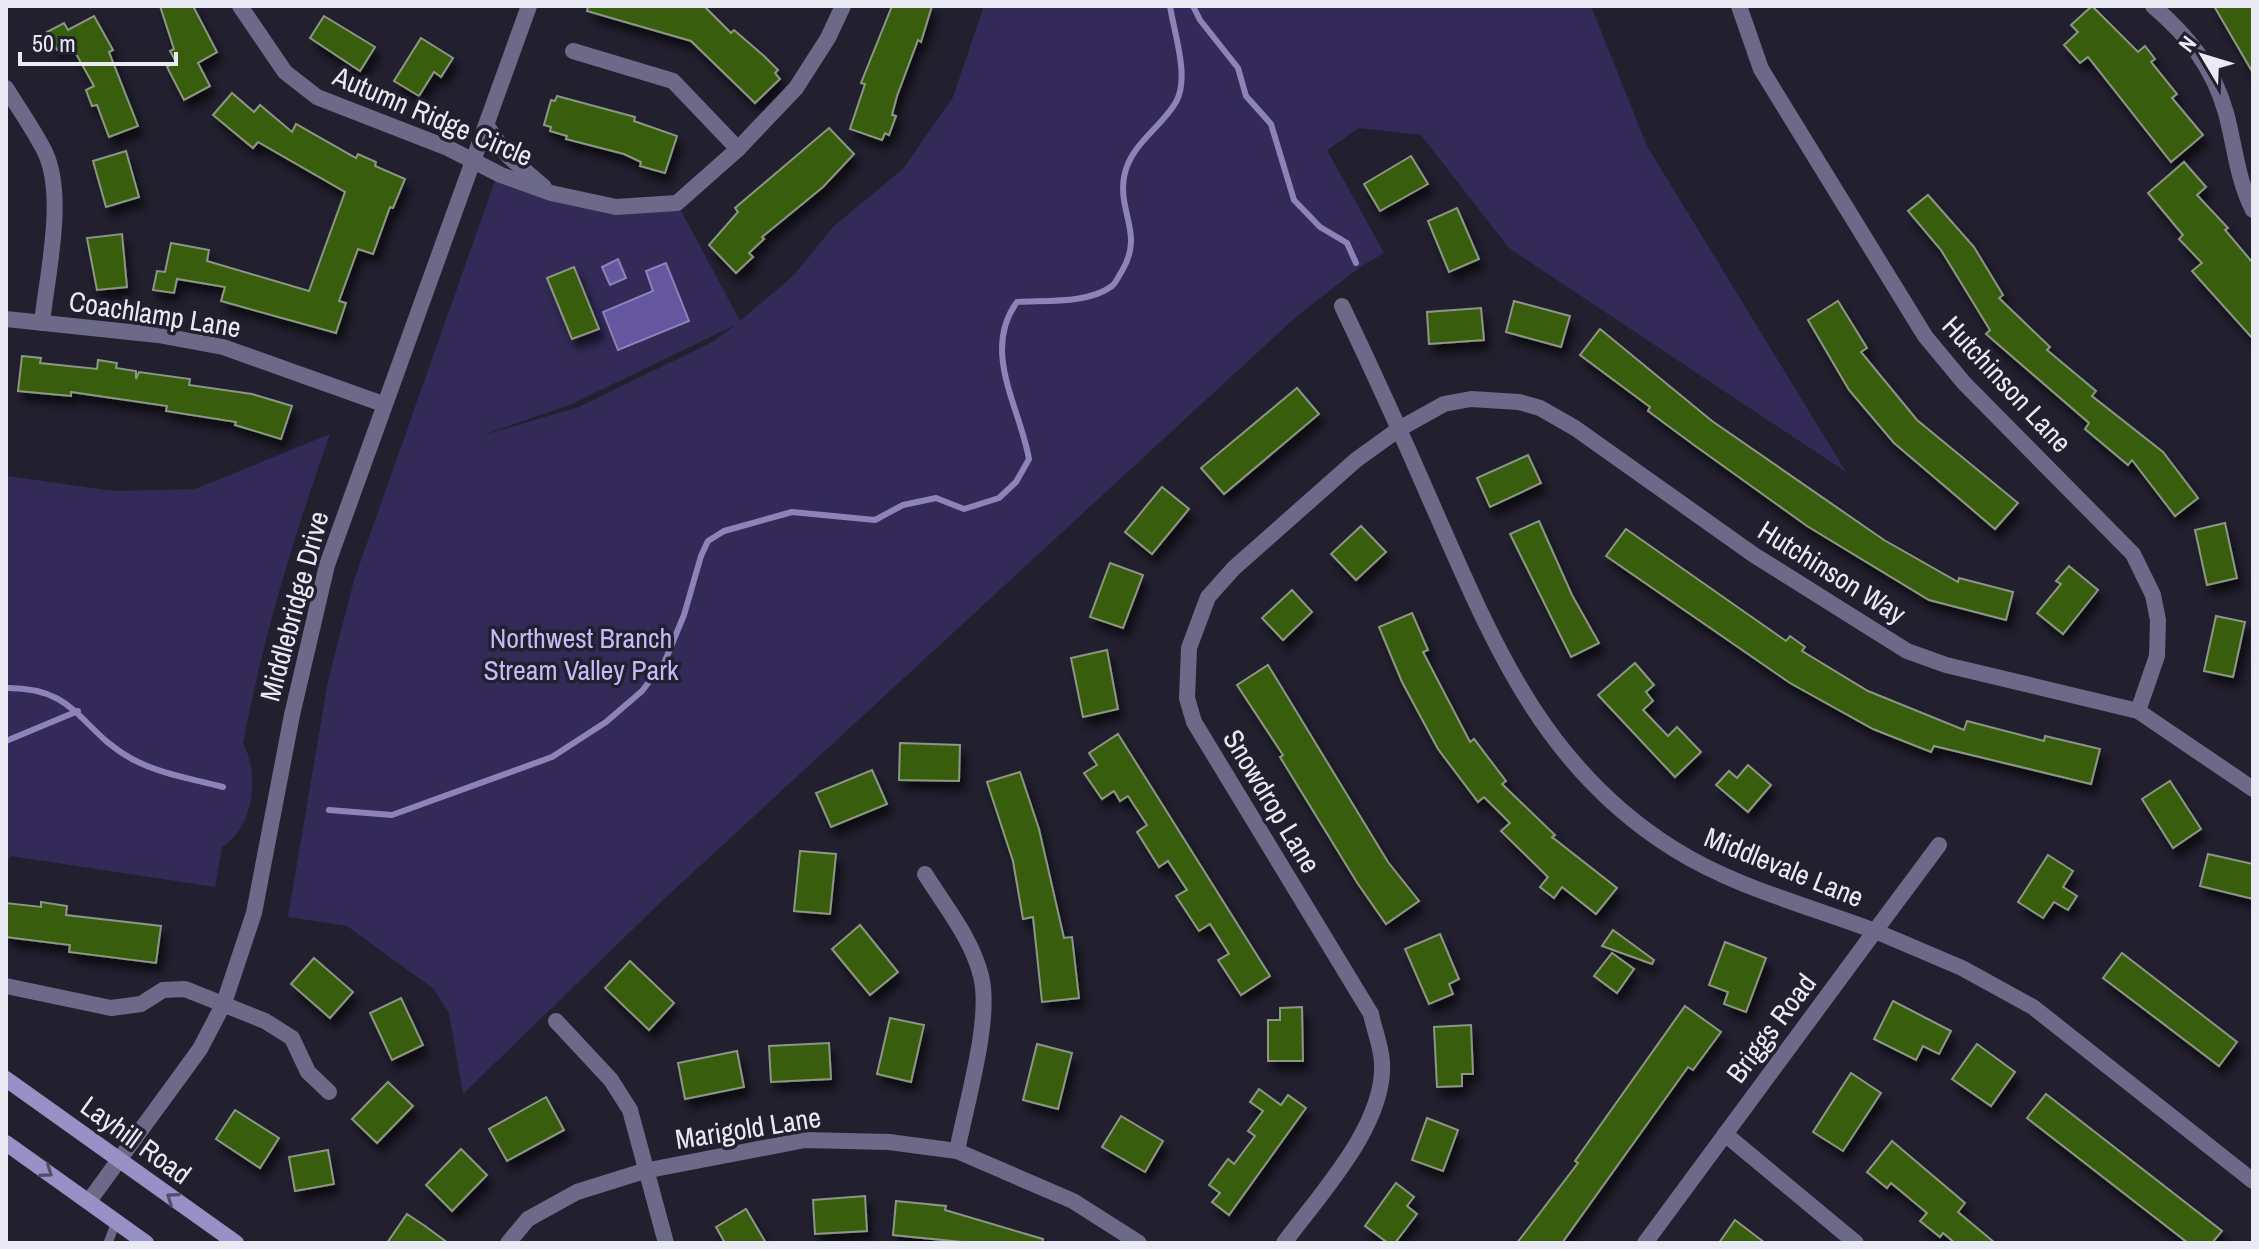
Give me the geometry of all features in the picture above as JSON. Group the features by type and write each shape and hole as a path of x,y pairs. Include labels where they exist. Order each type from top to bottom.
{"main road":[{"name":"Layhill Road","path":"6,1079 236,1243"},
{"path":"6,1143 146,1243"}],"street":[{"name":"Autumn Ridge Circle","path":"240,6 285,72 317,97 448,148 551,193 616,207 677,203 738,149 796,88 828,38 843,6"},
{"name":"Middlebridge Drive","path":"89,1201 200,1049 224,1003 254,913 292,715 327,565 529,6"},
{"name":"Hutchinson Lane","path":"1739,6 1761,69 1925,336 1964,383 2133,554 2153,595 2158,620 2157,656 2138,711"},
{"path":"2153,6 2186,34 2210,68 2226,112 2244,192 2253,210"},
{"path":"573,51 673,81 738,149"},
{"path":"6,88 46,154 52,176 55,202 42,323"},
{"name":"Autumn Ridge Circle","path":"487,126 508,156 551,193"},
{"name":"Middlevale Lane","path":"1342,306 1489,635 1520,692 1569,760 1627,815 1674,850 1730,877 1875,931 1962,968 2033,1007 2253,1181"},
{"name":"Coachlamp Lane","path":"6,319 223,347 383,404"},
{"name":"Hutchinson Way","path":"1399,429 1444,404 1471,399 1519,402 1540,408 1575,428 1754,555 1907,651 1946,665 2138,711 2253,789"},
{"name":"Snowdrop Lane","path":"1284,1243 1357,1144 1380,1086 1382,1062 1371,1014 1194,722 1187,698 1189,648 1208,597 1234,568 1356,460 1399,429"},
{"name":"Briggs Road","path":"1645,1243 1939,845"},
{"path":"925,874 969,945 981,975 985,1004 957,1151"},
{"path":"6,986 111,1008 141,1004 163,990 185,989 224,1003 292,1038 308,1072 329,1092"},
{"path":"556,1021 611,1080 630,1110 644,1171 666,1243"},
{"path":"1725,1134 1856,1243"},
{"name":"Marigold Lane","path":"508,1243 528,1219 577,1192 644,1171 805,1140 889,1142 957,1151 1073,1201 1139,1243"}],"lane":[{"path":"108,1243 116,1222"}],"green space":[{"name":"Northwest Branch Stream Valley Park","path":"984,6 1591,6 1647,146 1846,472 1509,248 1421,135 1359,128 1327,150 1384,253 1360,267 1297,316 664,899 463,1094 449,1013 434,989 347,926 288,917 328,681 354,580 496,178 615,207 677,203 740,321 794,275 834,226 903,169 953,97","holes":["735,325 714,341 579,407 480,436 572,404"]},
{"path":"330,434 280,587 251,704 243,743 251,770 251,800 241,827 222,847 215,887 11,856 6,860 6,476 115,491 195,489"}],"shaded area":[{"path":"618,259 626,278 610,285 602,267"},
{"path":"666,263 689,321 618,350 603,312 653,291 646,271"}],"building":[{"path":"160,6 193,6 217,52 198,63 210,86 184,100 167,67 176,62 170,51 174,49"},
{"path":"588,6 704,6 731,33 734,30 764,56 778,70 775,73 780,79 755,103 691,41 587,11"},
{"path":"892,6 932,6 921,42 918,40 897,96 892,115 896,116 889,135 885,133 882,140 850,129 865,84 861,83"},
{"path":"2092,6 2138,52 2145,46 2155,59 2151,62 2177,94 2172,98 2203,135 2171,162 2088,57 2080,63 2064,45 2078,32 2071,25"},
{"path":"2214,6 2253,6 2253,73"},
{"path":"94,16 113,50 109,52 138,126 109,137 97,105 92,106 86,90 94,86 70,43 57,50 47,32 64,23 68,30"},
{"path":"324,16 375,47 360,71 310,38"},
{"path":"421,38 453,58 441,77 434,72 419,96 394,81"},
{"path":"232,93 254,112 260,105 292,132 296,124 356,158 358,154 376,162 375,166 405,179 393,208 390,207 373,254 358,249 339,301 346,303 336,333 221,301 225,287 177,279 174,293 153,290 157,271 165,272 171,243 209,250 207,261 309,291 345,192 258,142 253,148 213,115"},
{"path":"557,96 635,117 634,121 677,136 665,173 640,166 641,162 624,154 566,139 567,136 550,131 551,127 544,125 551,100 555,101"},
{"path":"829,128 854,154 823,187 762,237 764,239 749,253 753,257 736,273 709,245 738,212 735,208"},
{"path":"126,151 139,197 106,207 93,161"},
{"path":"1411,156 1428,184 1380,211 1364,184"},
{"path":"2184,162 2206,187 2197,195 2228,228 2225,230 2253,263 2253,339 2192,271 2202,263 2179,239 2183,235 2148,193"},
{"path":"1928,195 1974,247 2003,295 1999,298 2050,347 2047,350 2096,391 2092,396 2163,452 2198,498 2175,516 2132,460 2128,465 2085,429 2089,423 1986,334 1990,330 1941,250 1908,211"},
{"path":"1457,208 1479,259 1449,272 1428,221"},
{"path":"122,234 127,287 97,290 87,238"},
{"path":"574,267 599,329 572,339 547,278"},
{"path":"1514,301 1570,316 1561,347 1506,332"},
{"path":"1838,301 1867,348 1861,352 1917,420 2018,503 1995,529 1894,443 1849,390 1808,320"},
{"path":"1481,308 1484,340 1429,344 1427,312"},
{"path":"1600,329 1712,421 1884,540 1958,582 1959,578 2013,592 2006,620 1929,600 1807,526 1648,411 1650,407 1580,355"},
{"path":"22,356 41,358 40,363 97,369 98,360 117,363 116,368 136,371 136,379 139,372 190,379 189,385 252,394 292,406 281,439 235,425 236,422 166,411 167,406 71,392 71,396 18,391"},
{"path":"1297,388 1319,414 1224,494 1201,468"},
{"path":"1528,455 1541,483 1490,507 1477,478"},
{"path":"1162,487 1189,509 1152,554 1125,532"},
{"path":"1539,521 1572,595 1599,643 1571,657 1510,534"},
{"path":"2225,523 2237,578 2207,585 2195,530"},
{"path":"1361,526 1386,552 1356,580 1331,554"},
{"path":"1626,529 1786,641 1790,636 1805,647 1802,651 1868,691 1964,730 1967,721 2044,741 2045,736 2100,749 2091,784 1934,746 1931,752 1873,729 1790,683 1606,556"},
{"path":"1110,563 1143,575 1123,628 1090,617"},
{"path":"2069,566 2098,590 2063,634 2037,613 2061,584 2056,581"},
{"path":"1292,590 1312,612 1283,640 1262,618"},
{"path":"1412,613 1428,650 1423,652 1470,742 1474,739 1506,781 1502,784 1555,835 1552,837 1617,888 1596,914 1562,887 1554,898 1540,887 1548,877 1501,831 1510,823 1484,797 1478,802 1438,749 1402,682 1379,627"},
{"path":"2216,616 2245,622 2233,677 2204,671"},
{"path":"1107,650 1118,709 1083,717 1071,658"},
{"path":"1635,663 1654,685 1646,692 1653,701 1643,710 1668,736 1677,727 1701,752 1675,777 1598,695"},
{"path":"1268,665 1388,862 1419,901 1386,924 1358,884 1280,757 1283,755 1237,685"},
{"path":"1118,734 1270,976 1241,995 1218,960 1229,954 1210,924 1199,931 1176,896 1187,890 1168,861 1159,867 1137,832 1147,825 1128,796 1120,801 1114,791 1102,799 1084,773 1097,765 1089,753"},
{"path":"900,743 960,745 959,781 899,780"},
{"path":"1748,765 1771,785 1748,812 1716,785 1729,771 1737,778"},
{"path":"872,770 887,804 831,827 816,793"},
{"path":"1020,772 1039,829 1064,938 1072,937 1079,998 1042,1002 1033,917 1023,919 1013,861 987,782"},
{"path":"2170,781 2201,829 2173,848 2142,799"},
{"path":"800,851 836,854 830,914 794,911"},
{"path":"2208,854 2253,864 2253,899 2200,886"},
{"path":"2048,855 2073,871 2063,887 2077,896 2068,910 2054,902 2043,918 2018,902"},
{"path":"41,902 67,906 66,915 161,926 156,963 69,952 70,945 6,937 6,903 41,907"},
{"path":"860,925 898,972 870,995 832,949"},
{"path":"1613,930 1654,960 1652,964 1602,946"},
{"path":"1440,934 1459,979 1449,984 1453,994 1429,1004 1405,949"},
{"path":"1725,942 1766,958 1746,1012 1724,1004 1728,992 1709,985"},
{"path":"1612,953 1634,969 1617,993 1594,976"},
{"path":"2122,953 2237,1042 2219,1066 2103,978"},
{"path":"314,958 353,992 330,1018 291,984"},
{"path":"630,961 674,1003 649,1030 605,988"},
{"path":"401,998 423,1045 392,1060 370,1013"},
{"path":"1893,1001 1951,1031 1939,1054 1923,1046 1916,1060 1874,1039"},
{"path":"1685,1006 1721,1032 1693,1070 1688,1067 1562,1243 1517,1243 1578,1163 1575,1161"},
{"path":"1302,1007 1303,1061 1268,1061 1268,1020 1280,1020 1280,1008"},
{"path":"890,1018 924,1025 911,1082 877,1074"},
{"path":"1471,1025 1473,1074 1462,1074 1462,1086 1437,1087 1434,1027"},
{"path":"829,1043 831,1079 771,1082 769,1046"},
{"path":"1037,1044 1072,1053 1058,1109 1023,1100"},
{"path":"1977,1044 2015,1072 1991,1106 1952,1079"},
{"path":"737,1051 744,1087 685,1099 678,1063"},
{"path":"1851,1073 1881,1093 1843,1151 1813,1132"},
{"path":"388,1082 413,1106 377,1143 352,1119"},
{"path":"1259,1089 1281,1105 1288,1095 1306,1108 1229,1215 1212,1202 1220,1193 1209,1185 1228,1159 1234,1164 1255,1136 1248,1131 1263,1111 1250,1102"},
{"path":"2046,1094 2222,1231 2212,1243 2188,1243 2027,1118"},
{"path":"546,1097 564,1130 507,1161 489,1129"},
{"path":"235,1110 279,1138 260,1168 216,1139"},
{"path":"1121,1116 1163,1141 1145,1172 1102,1147"},
{"path":"1427,1118 1458,1130 1443,1171 1412,1160"},
{"path":"1892,1141 1965,1203 1958,1212 1995,1243 1955,1243 1943,1233 1940,1237 1920,1221 1927,1213 1891,1183 1887,1188 1867,1172"},
{"path":"461,1149 487,1175 452,1211 426,1185"},
{"path":"328,1150 334,1184 295,1191 289,1157"},
{"path":"1396,1183 1414,1197 1407,1206 1417,1214 1395,1243 1388,1243 1365,1226"},
{"path":"865,1196 867,1231 815,1234 813,1200"},
{"path":"896,1201 946,1206 945,1210 1043,1239 1042,1243 972,1243 893,1235"},
{"path":"746,1209 766,1243 725,1243 716,1227"},
{"path":"407,1214 425,1226 448,1243 387,1243"},
{"path":"1735,1220 1765,1243 1719,1243"}],"waterway":[{"path":"329,810 392,815 552,757 606,722 642,691 665,661 684,615 701,556 708,541 724,531 792,512 875,520 903,505 936,498 964,509 999,498 1016,482 1029,459 1006,379 1002,340 1007,321 1017,302 1091,296 1112,286 1122,271 1131,246 1123,190 1127,165 1139,146 1170,111 1180,92 1180,55 1170,6"},
{"path":"1193,6 1200,20 1238,68 1246,96 1271,124 1294,200 1320,227 1347,243 1356,263"},
{"path":"6,688 30,690 64,702 114,748 132,759 165,772 223,787"},
{"path":"6,741 78,711"}]}
